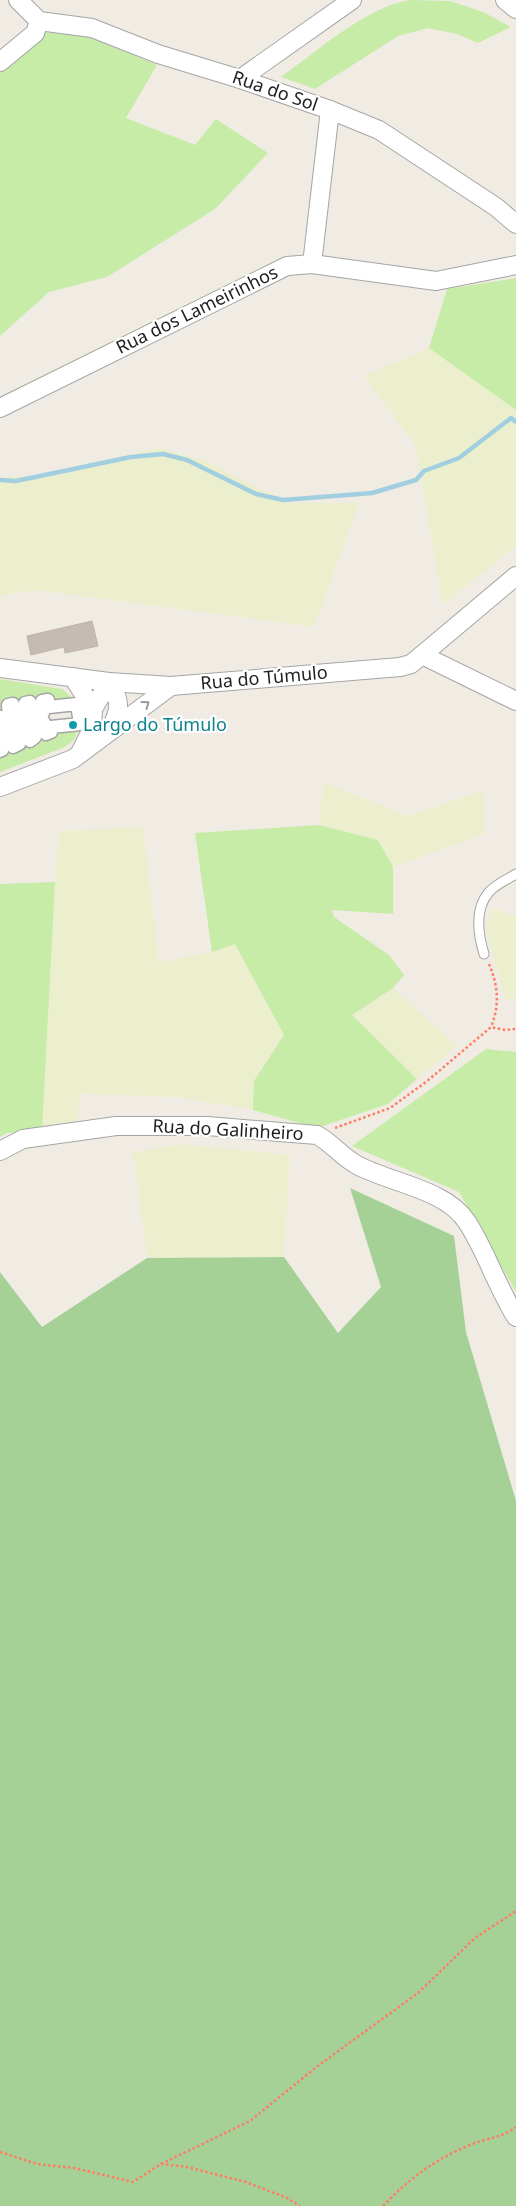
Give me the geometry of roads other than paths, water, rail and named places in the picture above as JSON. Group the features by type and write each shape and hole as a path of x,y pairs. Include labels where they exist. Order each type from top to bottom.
{"street":[{"path":"0,62 35,32 39,20 18,0"},
{"path":"240,79 352,0"},
{"name":"Rua do Sol","path":"39,20 92,28 158,54 240,79 330,110 379,130 496,207 516,224"},
{"path":"312,264 330,110"},
{"name":"Rua dos Lameirinhos","path":"0,408 287,266 312,264 436,281 516,264"},
{"name":"Rua do Túmulo","path":"0,668 109,682 170,686 400,667 411,664 422,656 516,576"},
{"path":"422,656 516,701"},
{"path":"73,677 93,709"},
{"path":"109,682 119,700 116,718 110,731"},
{"path":"80,754 92,729 93,709 109,682"},
{"path":"0,787 63,764 80,754 170,686"},
{"path":"0,717 9,716 8,705 13,704 15,716 26,715 25,702 30,702 32,715 43,713 42,700 48,700 49,708 77,704 80,724 51,727 51,732 46,734 44,722 33,723 35,737 30,741 28,724 16,726 19,744 13,747 10,727 0,729"},
{"path":"0,736 2,750 0,751"},
{"name":"Rua do Galinheiro","path":"0,1150 23,1139 116,1126 206,1126 317,1135 356,1164 451,1204 467,1222 505,1300 516,1318"}],"lane":[{"path":"484,954 478,934 480,913 485,899 490,891 516,874"}],"waterway":[{"path":"0,480 16,481 131,457 163,454 187,460 256,494 283,500 372,493 416,480 424,471 459,458 511,418 516,422"}],"place":[{"name":"Largo do Túmulo","path":"73,725"}]}
